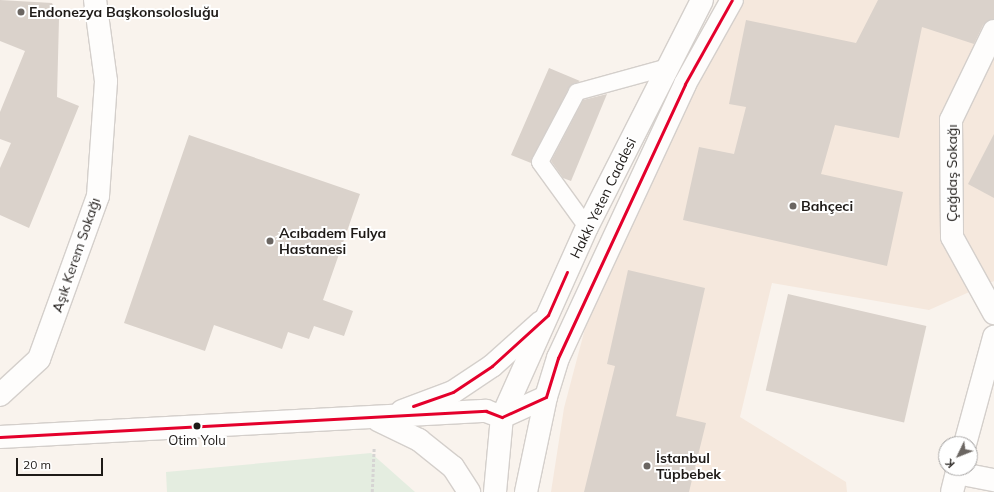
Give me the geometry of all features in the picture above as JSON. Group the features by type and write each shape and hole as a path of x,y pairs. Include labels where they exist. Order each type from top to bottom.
{"street":[{"name":"Aşık Kerem Sokağı","path":"0,395 39,359 98,196 106,81 95,0"},
{"name":"Hakkı Yeten Caddesi","path":"495,492 502,416 587,227 702,0"},
{"name":"Hakkı Yeten Caddesi","path":"526,492 546,397 558,358 682,91 732,0"},
{"name":"Çağdaş Sokağı","path":"994,31 951,120 952,237 994,313"},
{"path":"378,420 453,392 492,366 548,315"},
{"path":"967,436 994,337"},
{"path":"0,436 378,420 486,411 502,416 546,397"},
{"path":"378,420 419,440 453,467 469,492"},
{"path":"956,478 994,480"}],"lane":[{"path":"587,227 540,162 578,92 668,67"}],"path":[{"path":"372,492 378,420"}],"shaded area":[{"path":"731,0 994,0 994,281 929,310 772,283 740,417 846,482 847,492 551,492 564,408 606,249"},
{"path":"371,453 415,492 167,492 166,472"}],"building":[{"path":"0,0 52,3 59,19 57,97 79,106 29,228 0,215 0,168 11,143 0,139 0,112 25,51 0,41"},
{"path":"878,0 994,0 994,19 983,25 974,44 922,27 899,138 835,125 821,174 903,192 887,266 683,220 699,147 734,154 746,107 729,104 746,20 856,43"},
{"path":"549,68 580,81 569,88 531,163 511,155"},
{"path":"607,94 571,181 563,178 551,161 583,100"},
{"path":"994,134 994,198 968,184"},
{"path":"189,135 360,194 323,300 353,311 344,336 314,326 309,339 288,332 282,349 214,325 205,351 124,323"},
{"path":"628,270 705,288 676,416 706,423 689,492 584,492 615,366 607,364"},
{"path":"788,294 926,326 904,422 766,390"}],"transit line":[{"path":"0,437 486,411 502,417 546,397 558,358 685,84 732,0"},
{"path":"413,406 453,392 492,366 548,315 567,272"}],"place":[{"name":"Endonezya Başkonsolosluğu","path":"21,12"},
{"name":"Bahçeci","path":"793,206"},
{"name":"Acıbadem Fulya Hastanesi","path":"270,241"},
{"name":"Otim Yolu","path":"197,426"},
{"name":"İstanbul Tüpbebek","path":"647,466"}]}
